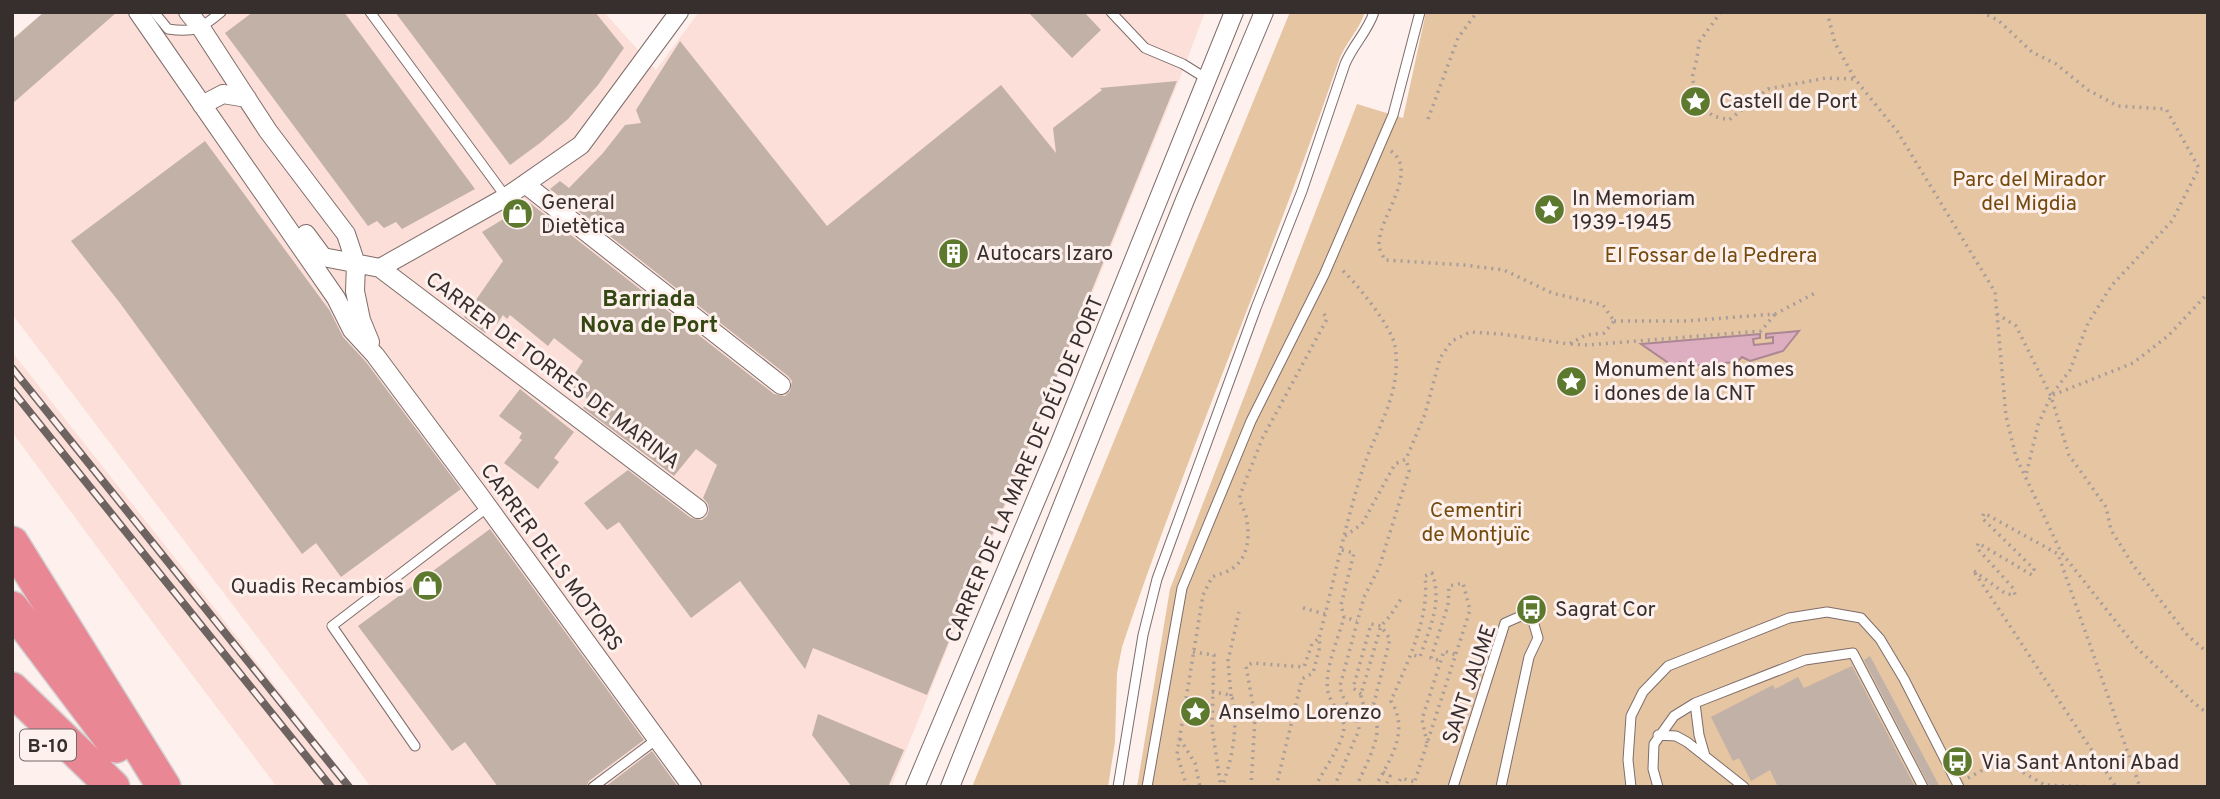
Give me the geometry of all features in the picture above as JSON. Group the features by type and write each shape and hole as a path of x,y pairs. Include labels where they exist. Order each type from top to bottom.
{"highway":[{"path":"12,543 164,787"},
{"path":"12,608 147,787"},
{"path":"12,689 113,787"},
{"name":"B-10","path":"12,703 84,787"}],"street":[{"name":"CARRER DELS MOTORS","path":"138,12 336,298 352,330 375,355 692,787"},
{"name":"CARRER DELS MOTORS","path":"188,12 268,131 345,234 356,264 355,291 361,320 375,355"},
{"path":"284,223 298,223 323,257 380,268 506,197 580,145 678,12"},
{"name":"CARRER DE LA MARE DE DÉU DE PORT","path":"915,787 1060,443 1234,12"},
{"path":"950,787 1185,200 1264,12"},
{"path":"202,105 223,94 247,98"},
{"path":"525,184 781,384"},
{"name":"CARRER DE TORRES DE MARINA","path":"380,268 698,509"}],"lane":[{"path":"154,12 168,29 185,32 201,28 221,12"},
{"path":"370,12 506,197"},
{"path":"1111,12 1145,48 1183,64 1206,79"},
{"path":"1118,787 1143,635 1157,579 1256,308 1302,191 1345,64 1374,12"},
{"path":"1147,787 1182,588 1251,421 1331,260 1380,145 1392,115 1420,12"},
{"path":"415,746 332,626 488,507"},
{"path":"1631,787 1628,760 1630,716 1643,692 1668,666 1788,618 1827,612 1861,618 1880,639 1959,785"},
{"name":"SANT JAUME","path":"1453,787 1505,623 1521,616 1533,621 1538,638 1529,657 1501,787"},
{"path":"1658,787 1652,755 1658,735 1674,716 1695,703 1805,660 1853,653 1923,787"},
{"path":"1695,703 1705,757"},
{"path":"1658,735 1676,736 1744,787"},
{"path":"593,787 657,739"}],"path":[{"path":"1428,119 1458,38 1477,12"},
{"path":"1721,12 1699,42 1692,78 1695,88 1705,95 1707,103 1704,108 1713,116 1729,120 1768,89 1779,86 1826,78 1855,79"},
{"path":"1827,12 1835,43 1855,79 1897,131 1995,292 2006,416 2016,457 2059,553 2140,787"},
{"path":"1980,12 1998,20 2032,52 2056,64 2088,90 2118,106 2166,109 2199,168 2172,221 2112,285 2088,323 2070,370 2051,396 2038,425 2025,477"},
{"path":"1380,145 1395,152 1402,176 1381,233 1379,247 1385,260 1504,270 1552,293 1603,305 1614,321"},
{"path":"1276,787 1302,678 1313,673 1320,646 1319,638 1360,474 1392,400 1396,369 1395,343 1378,312 1344,271 1331,260"},
{"path":"1334,787 1359,730 1356,717 1343,698 1340,686 1357,621 1364,597 1379,568 1409,471 1406,458 1425,414 1440,358 1452,341 1470,332 1588,345 1761,331 1775,314 1815,293"},
{"path":"2051,396 2133,363 2168,336 2208,293"},
{"path":"1187,787 1178,763 1192,652 1206,586 1212,578 1240,563 1247,546 1247,517 1239,500 1254,456 1327,319 1326,314 1311,301"},
{"path":"1997,313 2016,326 2051,396 2069,455 2106,507 2111,530 2133,565 2188,636 2208,653"},
{"path":"1614,321 1686,321 1775,314"},
{"path":"1569,344 1586,335 1604,333 1614,321"},
{"path":"1345,536 1362,524 1395,464 1406,458"},
{"path":"2116,787 1974,571 2006,594 2015,595 2013,588 1976,548 1978,543 2032,575 2034,569 1982,518 1984,513 2059,553 2136,647 2208,714"},
{"path":"1315,787 1344,729 1343,721 1331,701 1327,681 1345,617 1340,605 1354,553 1342,550"},
{"path":"1375,787 1395,752 1400,731 1397,710 1391,701 1410,654 1424,608 1425,576 1432,573 1437,588 1437,605 1420,657 1410,654"},
{"path":"1396,787 1401,778 1414,785 1457,656 1470,610 1464,583 1448,586 1448,605 1432,658 1441,661"},
{"path":"1356,787 1369,759 1378,729 1362,704 1361,694 1381,626 1391,616 1403,596"},
{"path":"1303,608 1325,614"},
{"path":"1222,787 1234,738 1228,661 1239,612"},
{"path":"1345,617 1357,621"},
{"path":"1432,620 1441,622"},
{"path":"1361,694 1353,688 1368,630 1371,624 1381,626 1390,639 1374,703 1367,711"},
{"path":"1251,787 1255,717 1246,676 1247,666 1252,663 1304,667 1312,644 1319,638"},
{"path":"1427,744 1422,719 1444,651 1457,656"},
{"path":"1192,652 1214,656 1212,728 1222,787"},
{"path":"1212,692 1226,694 1232,698"},
{"path":"1181,739 1195,763 1200,787"},
{"path":"1959,785 2001,760 2046,786 2095,787"},
{"path":"1383,772 1390,776 1385,787"}],"shaded area":[{"path":"44,12 604,12 656,70 699,12 1205,12 891,787 371,787 12,314 12,39"},
{"path":"1799,331 1783,351 1750,361 1742,357 1737,362 1686,366 1680,362 1673,366 1641,344 1760,334 1760,338 1753,339 1754,345 1773,343 1773,337 1766,338 1766,334"},
{"path":"12,352 354,787 277,787 12,432"}],"green space":[{"path":"1290,12 1365,12 1338,63 1147,573 1122,647 1117,673 1115,742 1108,787 972,787"},
{"path":"1426,12 2208,12 2208,787 1137,787 1170,589 1357,104 1403,118"}],"building":[{"path":"44,12 117,12 12,104 12,40"},
{"path":"253,12 344,12 475,189 402,229 396,222 384,228 377,221 368,226 225,33"},
{"path":"395,12 595,12 624,48 598,85 568,119 510,165"},
{"path":"1028,12 1084,12 1101,30 1072,58"},
{"path":"680,41 827,226 1001,85 1056,153 1053,128 1102,90 1100,88 1177,81 927,695 813,648 805,669 740,581 691,618 619,522 607,530 584,503 628,470 691,518 702,520 709,510 703,498 717,465 696,449 674,476 583,408 589,400 568,384 583,361 554,338 548,346 510,315 507,319 503,315 497,324 494,321 485,333 464,317 503,261 482,232 530,203 774,394 785,396 790,391 792,381 788,376 550,189 560,181 569,188 603,153 625,125 641,123 636,110"},
{"path":"205,141 330,311 343,337 366,362 461,489 341,577 316,543 302,554 120,303 71,241"},
{"path":"520,389 574,432 554,458 559,462 538,489 504,463 522,440 519,438 522,433 499,416"},
{"path":"490,529 644,740 589,781 586,787 498,787 465,742 452,751 358,626"},
{"path":"1870,656 1940,787 1930,787 1864,660"},
{"path":"1852,666 1915,787 1778,787 1770,770 1751,781 1739,758 1733,761 1711,717 1773,685 1775,689 1798,677 1804,688"},
{"path":"818,714 904,750 888,787 852,787 812,735"},
{"path":"652,751 678,787 605,787"}],"railway":[{"path":"12,368 349,787"},
{"path":"12,390 331,787"}],"place":[{"name":"Castell de Port","path":"1696,101"},
{"name":"In Memoriam 1939-1945","path":"1549,210"},
{"name":"General Dietètica","path":"518,214"},
{"name":"Autocars Izaro","path":"953,253"},
{"name":"Monument als homes i dones de la CNT","path":"1571,381"},
{"name":"Quadis Recambios","path":"427,586"},
{"name":"Sagrat Cor","path":"1532,609"},
{"name":"Anselmo Lorenzo","path":"1195,712"},
{"name":"Via Sant Antoni Abad","path":"1958,762"}],"district":[{"name":"Barriada Nova de Port","path":"649,311"}],"park label":[{"name":"Parc del Mirador del Migdia","path":"2029,191"},
{"name":"El Fossar de la Pedrera","path":"1711,255"},
{"name":"Cementiri de Montjuïc","path":"1476,522"}]}
